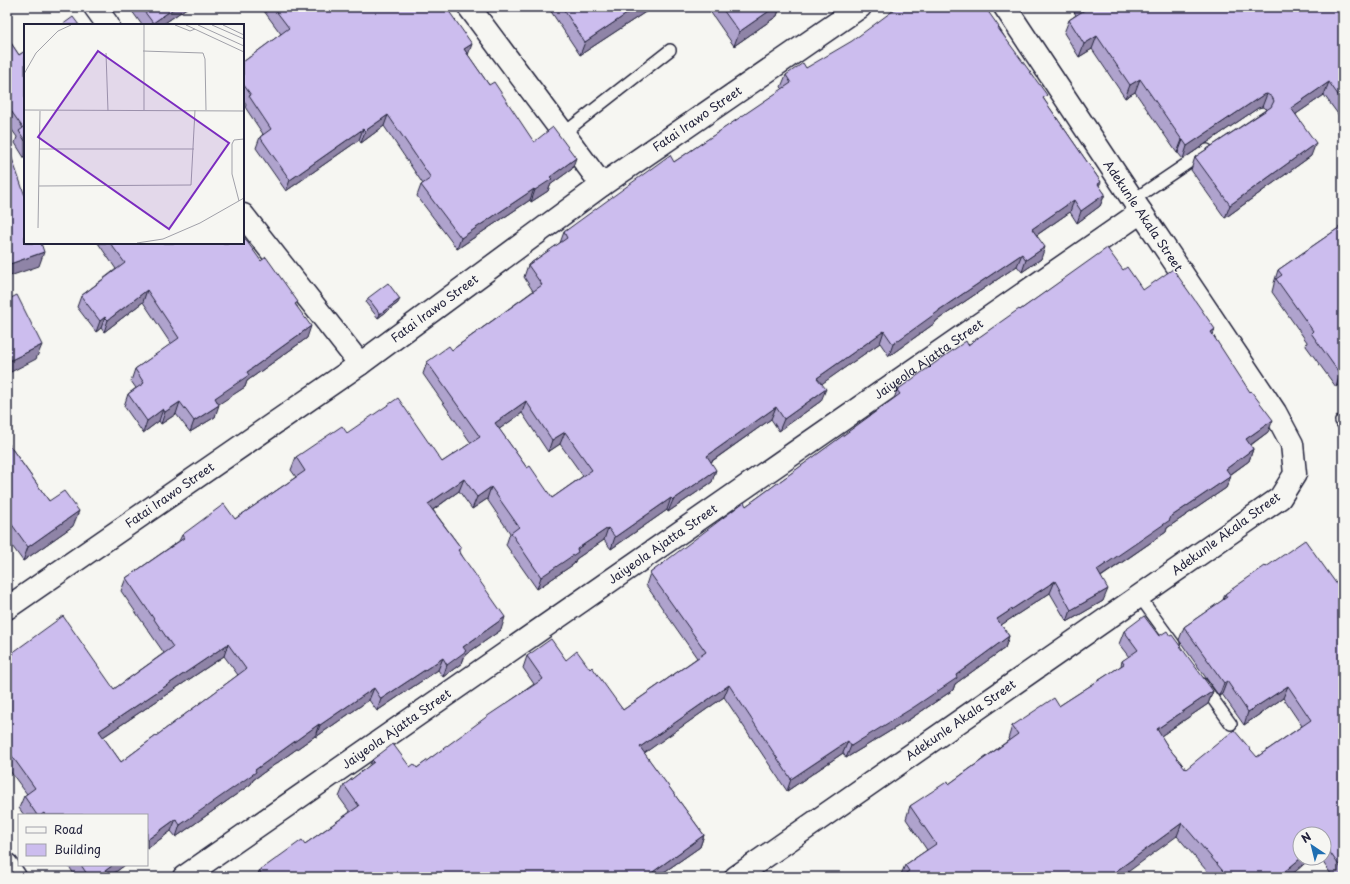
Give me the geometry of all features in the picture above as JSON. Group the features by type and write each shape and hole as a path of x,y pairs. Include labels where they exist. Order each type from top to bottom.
{"street":[{"path":"95,7 107,24"},
{"path":"469,7 602,185"},
{"name":"Fatai Irawo Street","path":"7,608 360,364 602,185 860,7"},
{"name":"Adekunle Akala Street","path":"736,877 1280,498 1295,474 1292,444 1276,412 1005,7"},
{"name":"Jaiyeola Ajatta Street","path":"184,877 1137,206"},
{"path":"244,216 360,364"},
{"path":"7,865 15,877"}],"lane":[{"path":"564,133 670,50"},
{"path":"1137,206 1216,144"},
{"path":"1140,596 1180,653"},
{"path":"1194,672 1231,724"}],"building":[{"path":"141,7 176,7 153,23"},
{"path":"273,7 446,7 472,44 464,49 489,85 494,82 534,142 553,127 576,158 550,177 552,179 535,190 534,189 461,238 421,185 431,178 388,115 365,131 363,129 290,180 260,137 271,129 249,96 251,95 244,85 244,61 289,28"},
{"path":"562,7 637,7 585,42"},
{"path":"721,7 775,7 739,32"},
{"path":"898,7 985,7 999,27 998,28 1047,95 1043,98 1101,182 1098,184 1105,194 1081,211 1074,200 1032,229 1045,247 1026,260 1022,254 939,310 893,344 884,331 817,378 826,389 784,419 776,407 707,456 716,470 673,500 671,498 615,537 608,528 577,549 578,552 541,577 511,533 519,527 491,487 477,497 464,479 428,504 461,548 458,550 505,617 463,647 466,651 447,665 443,658 381,699 374,688 320,725 319,724 255,770 256,772 180,825 176,819 148,839 148,814 36,814 24,796 35,788 7,749 7,660 13,655 12,653 63,616 114,689 173,647 126,578 184,538 182,535 224,504 235,519 305,471 296,457 342,426 347,433 398,398 442,462 480,437 427,362 449,346 452,350 542,285 528,265 567,238 564,232 670,155 674,162 791,83 786,75 803,63 806,68 852,41","holes":["526,401 552,440 565,432 592,470 552,498 530,466 527,468 495,423","228,644 246,669 121,762 99,731"]},
{"path":"1085,7 1343,7 1343,102 1329,82 1291,108 1316,143 1230,205 1195,157 1271,107 1274,101 1272,97 1267,94 1263,95 1187,146 1140,79 1130,85 1097,36 1084,44 1069,20 1086,9"},
{"path":"73,17 78,24 63,24"},
{"path":"7,37 19,55 24,52 24,139 19,131 23,128 7,105"},
{"path":"7,144 24,193 24,244 41,244 44,252 7,265"},
{"path":"1343,225 1343,372 1340,374 1311,333 1313,331 1276,279 1282,275 1278,270"},
{"path":"244,237 261,261 266,257 298,302 295,304 311,326 247,372 249,375 215,398 219,405 194,421 180,402 165,412 163,409 147,421 128,394 144,383 135,369 179,338 147,290 108,320 105,317 100,321 81,296 125,263 111,244 244,244"},
{"path":"1107,248 1123,270 1127,267 1143,290 1173,269 1215,329 1211,332 1250,392 1251,391 1273,420 1246,439 1253,449 1226,469 1231,476 1169,518 1170,520 1097,570 1108,589 1071,610 1055,581 997,619 1009,636 956,675 957,678 851,746 848,741 791,779 729,685 640,747 704,835 650,874 652,877 264,877 259,871 302,840 305,844 359,806 344,785 374,762 372,760 393,744 410,767 414,764 417,768 489,715 543,679 527,656 551,639 566,660 577,651 590,669 592,667 623,710 706,652 650,573 744,502 746,506 900,394 897,390 966,341 968,345 1019,309 1020,310"},
{"path":"388,283 400,299 380,314 368,298"},
{"path":"17,295 42,345 7,362 7,300"},
{"path":"7,442 49,501 64,491 79,511 28,547 7,519"},
{"path":"1305,540 1343,593 1343,871 1332,855 1332,826 1292,826 1292,865 1278,877 1228,877 1182,823 1108,877 900,877 909,871 905,865 936,844 910,806 948,781 949,784 1018,734 1012,726 1054,698 1059,706 1124,664 1122,661 1138,650 1124,631 1144,616 1159,636 1167,631 1170,636 1172,635 1213,691 1157,729 1168,747 1186,769 1234,730 1257,757 1311,720 1288,686 1248,712 1227,681 1224,683 1184,627 1227,597 1225,594 1265,566 1266,567"},
{"path":"82,866 112,866 97,877 89,877"}]}
